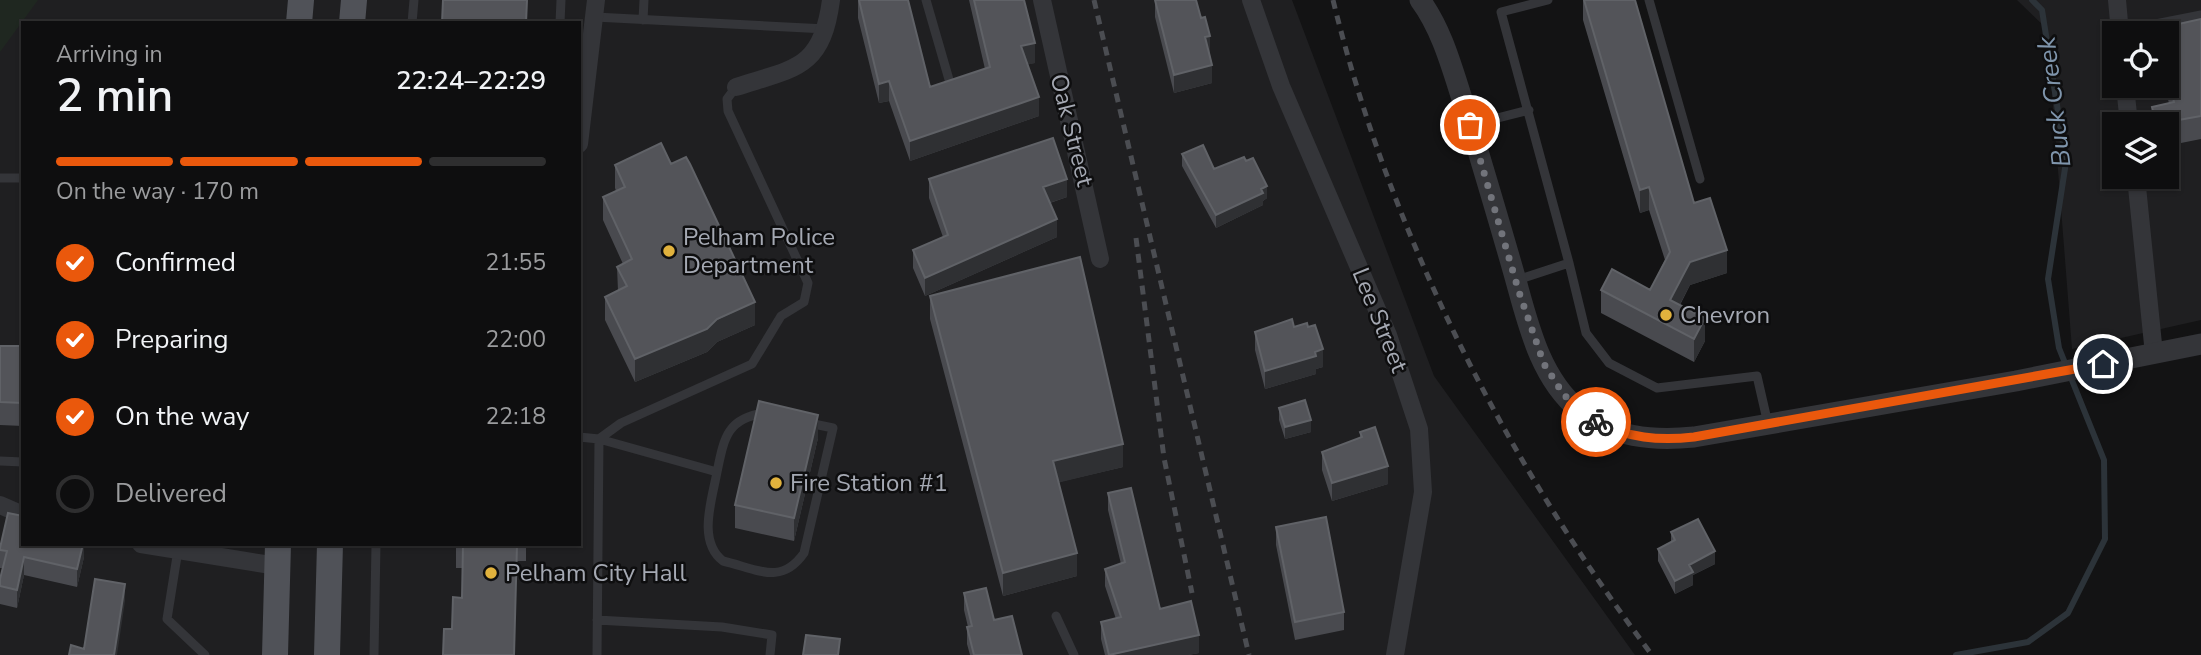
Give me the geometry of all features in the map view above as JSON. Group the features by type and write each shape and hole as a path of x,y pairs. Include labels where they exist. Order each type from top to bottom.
{"main road":[{"path":"299,21 301,0"},
{"path":"352,21 354,0"},
{"path":"327,655 330,546"},
{"path":"275,655 278,555"}],"street":[{"path":"736,87 797,67 816,51 826,29 831,0"},
{"name":"Oak Street","path":"1042,0 1100,260"},
{"name":"Lee Street","path":"1251,0 1281,86 1388,335 1419,429 1423,492 1395,655"},
{"path":"1420,0 1435,25 1470,125 1537,346 1553,381 1577,409 1614,431 1670,439 1769,426 2201,344"},
{"path":"2117,0 2119,21"},
{"path":"581,128 596,9"},
{"path":"2137,189 2154,354"},
{"path":"0,505 21,513"},
{"path":"152,546 178,551 278,555"}],"lane":[{"path":"412,21 414,0"},
{"path":"560,21 561,0"},
{"path":"643,20 644,0"},
{"path":"926,0 950,83"},
{"path":"1548,0 1501,12 1586,333 1609,363 1657,388 1756,376 1769,426"},
{"path":"1649,0 1700,179"},
{"path":"596,9 643,20 826,29"},
{"path":"2172,21 2201,15"},
{"path":"599,439 621,423 752,364 781,316 804,302 808,283 728,111 727,99 736,87"},
{"path":"1470,125 1529,110"},
{"path":"0,178 21,178"},
{"path":"1516,281 1569,263"},
{"path":"779,416 765,413 744,416 730,429 723,445 708,526 709,542 715,555 723,561 780,574 794,568 804,553 833,428 792,419"},
{"path":"581,438 599,439 717,472"},
{"path":"597,655 599,439"},
{"path":"0,461 21,462"},
{"path":"374,655 376,546"},
{"path":"178,551 166,619 205,655"},
{"path":"1056,616 1074,655"},
{"path":"597,620 722,627 772,635 769,655"}],"shaded area":[{"path":"0,0 38,0 21,21 0,52"},
{"path":"23,0 1292,0 1434,376 1635,655 0,655 0,25"},
{"path":"2017,0 2201,0 2201,320 2072,349 2047,29"}],"building":[{"path":"443,0 527,0 526,21 442,21"},
{"path":"859,0 908,0 930,87 990,67 974,0 1024,0 1035,43 1021,46 1039,97 910,141 889,81 879,84"},
{"path":"1155,0 1196,0 1201,18 1205,17 1210,36 1205,37 1212,65 1174,75"},
{"path":"1584,0 1635,0 1694,203 1710,198 1727,250 1690,262 1670,300 1705,318 1694,339 1601,290 1612,269 1650,290 1670,252 1649,187 1640,190"},
{"path":"2201,19 2201,116 2179,120 2179,112 2153,112 2152,107 2174,102 2173,98 2179,98 2179,24"},
{"path":"1053,138 1067,179 1043,187 1057,219 925,278 913,250 948,235 929,179"},
{"name":"Pelham Police Department","path":"661,143 671,164 686,157 755,302 717,319 707,329 635,359 605,297 627,286 617,267 632,259 603,197 625,187 615,165"},
{"path":"1203,145 1214,169 1244,157 1246,161 1253,158 1267,186 1261,189 1263,193 1216,215 1182,154"},
{"path":"1080,257 1123,444 1053,461 1077,553 1003,573 930,296"},
{"path":"1292,319 1294,327 1307,323 1308,327 1315,325 1323,349 1315,352 1316,356 1265,371 1255,332"},
{"path":"0,346 21,346 21,403 0,402"},
{"path":"1305,400 1311,420 1285,427 1279,408"},
{"name":"Fire Station #1","path":"759,401 818,415 794,518 735,505"},
{"path":"1375,427 1388,466 1332,483 1322,452 1362,437 1360,432"},
{"path":"1131,488 1160,609 1191,601 1199,635 1109,655 1101,622 1121,617 1105,569 1125,562 1108,493"},
{"path":"8,513 21,516 21,546 83,546 77,569 24,557 17,590 0,586 7,551 0,548"},
{"path":"1326,517 1344,612 1295,622 1276,527"},
{"path":"1698,519 1715,551 1689,565 1693,572 1675,581 1658,549 1675,540 1671,532"},
{"path":"463,546 517,546 514,655 443,655 444,629 452,629 453,597 462,598"},
{"path":"95,579 125,584 114,655 69,655 71,645 84,649"},
{"path":"986,588 994,620 1012,616 1022,655 974,655 967,627 972,626 964,593"},
{"path":"806,635 840,639 838,655 803,655"}],"waterway":[{"name":"Buck Creek","path":"1956,655 2028,642 2068,613 2105,539 2104,460 2059,348 2048,279 2066,162 2042,10 2032,0"}],"railway":[{"path":"1094,0 1249,655"},
{"path":"1333,0 1357,88 1387,175 1421,260 1460,344 1502,425 1549,504 1652,655"},
{"path":"1136,238 1164,458 1192,593"}],"way so far":[{"path":"1470,125 1519,292 1544,364 1564,395 1577,409 1596,422"}],"place":[{"name":"Pelham Police Department","path":"669,251"},
{"name":"Chevron","path":"1666,315"},
{"name":"Fire Station #1","path":"776,483"},
{"name":"Pelham City Hall","path":"491,573"}],"route":[{"path":"1596,422 1614,431 1652,439 1694,437 1769,426 2103,364"}]}
